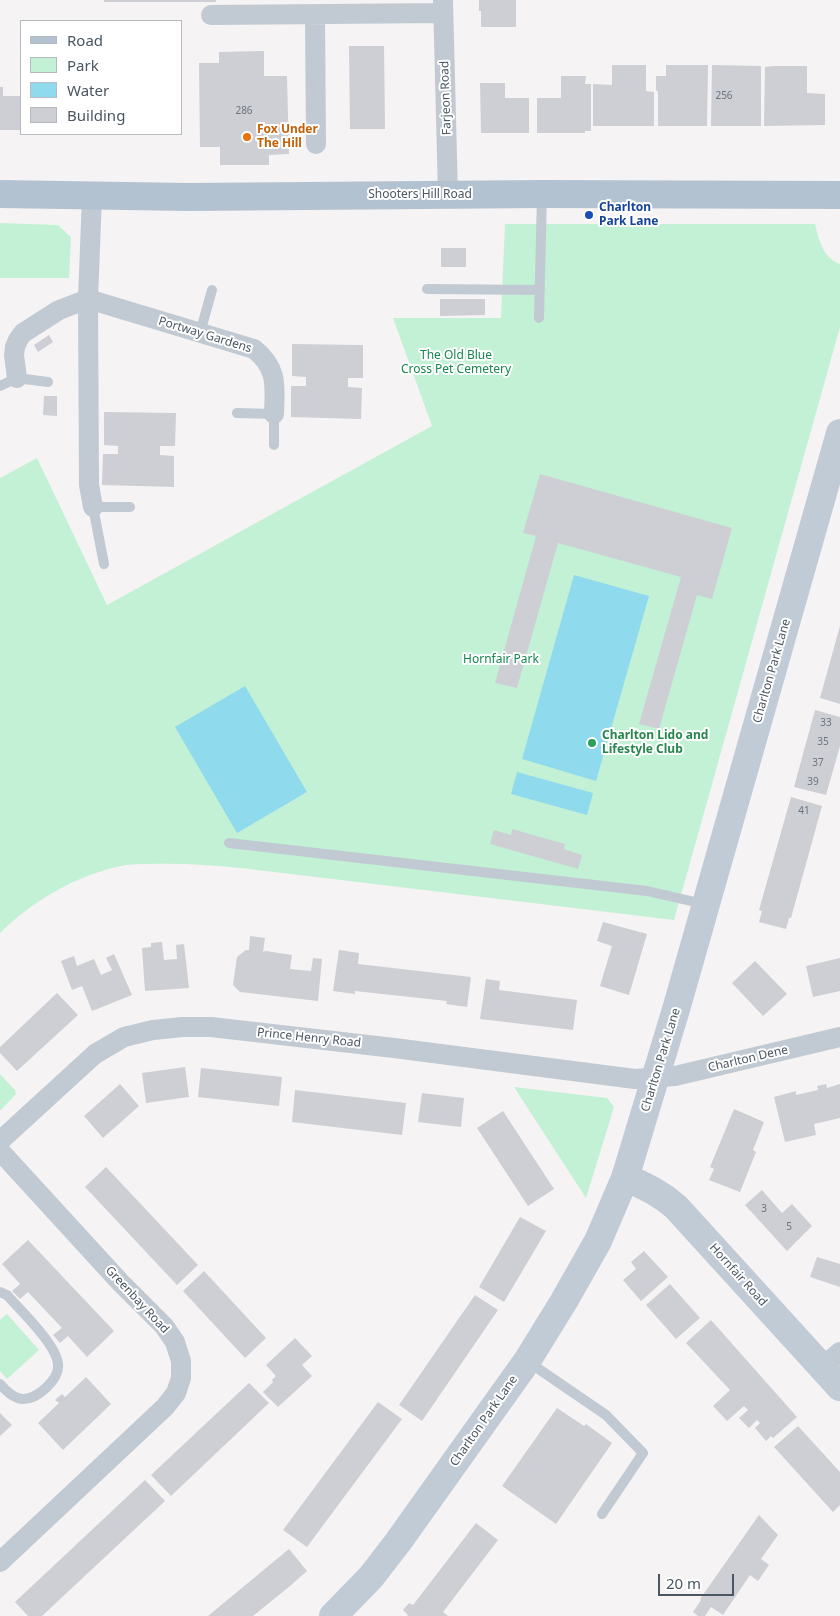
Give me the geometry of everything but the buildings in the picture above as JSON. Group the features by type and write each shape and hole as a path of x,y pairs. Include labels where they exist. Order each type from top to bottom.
{"main road":[{"name":"Shooters Hill Road","path":"0,194 92,196 840,195"}],"street":[{"path":"212,15 315,15 443,7"},
{"name":"Farjeon Road","path":"443,7 448,195"},
{"path":"315,15 316,144"},
{"path":"92,196 88,300 89,485 93,507"},
{"path":"9,382 15,347 23,333 59,310 88,300"},
{"name":"Portway Gardens","path":"88,300 254,349 269,364 275,381 274,414"},
{"name":"Charlton Park Lane","path":"333,1616 371,1577 398,1542 527,1361 598,1241 625,1178 707,904 840,433"},
{"name":"Prince Henry Road","path":"0,1142 95,1054 124,1037 153,1030 182,1027 210,1027 394,1048 635,1079 655,1078"},
{"name":"Charlton Dene","path":"655,1078 675,1076 840,1037"},
{"name":"Greenbay Road","path":"0,1151 120,1282 164,1326 175,1342 181,1361 181,1378 176,1393 165,1407 0,1562"},
{"name":"Hornfair Road","path":"625,1178 662,1194 676,1207 831,1360 840,1387"}],"lane":[{"path":"539,318 542,194"},
{"path":"427,288 540,290"},
{"path":"200,333 212,290"},
{"path":"9,382 48,382"},
{"path":"237,413 274,414"},
{"name":"Portway Gardens","path":"274,414 274,445"},
{"path":"104,564 93,507 130,507"},
{"path":"229,843 648,891 707,904"},
{"path":"0,1292 7,1295 53,1348 58,1365 55,1377 36,1396 22,1399 8,1392 0,1384"},
{"path":"527,1361 606,1415 643,1453 602,1514"}],"green space":[{"path":"0,223 58,225 71,237 69,278 0,278"},
{"name":"Hornfair Park","path":"505,224 815,224 820,242 826,253 840,264 840,327 674,920 241,868 184,864 141,864 108,869 74,882 28,909 0,933 0,478 37,458 107,605 432,426 393,318 501,318"},
{"path":"0,1074 15,1090 16,1094 0,1111"},
{"path":"514,1087 607,1098 614,1107 586,1198"},
{"path":"7,1314 39,1350 7,1379 0,1371 0,1320"}],"water":[{"path":"574,575 649,596 596,781 522,759"},
{"path":"245,686 307,792 237,833 175,727"},
{"path":"517,772 593,793 587,815 511,794"}],"place":[{"name":"Fox Under The Hill","path":"247,137"},
{"name":"Charlton Park Lane","path":"589,215"},
{"name":"Charlton Lido and Lifestyle Club","path":"592,743"}],"park label":[{"name":"The Old Blue Cross Pet Cemetery","path":"456,363"}]}
